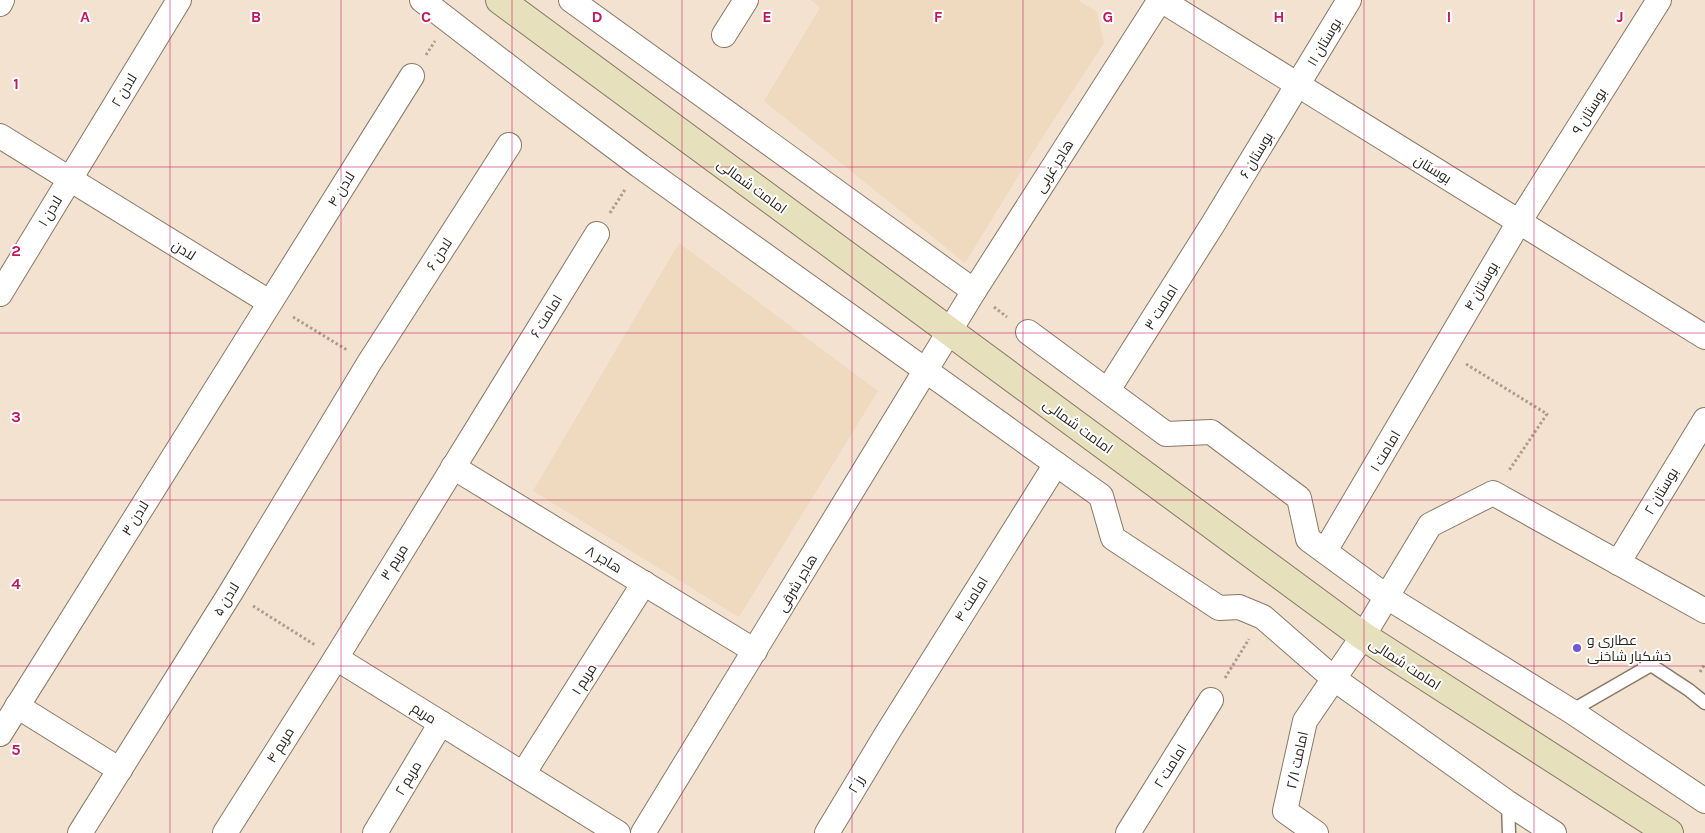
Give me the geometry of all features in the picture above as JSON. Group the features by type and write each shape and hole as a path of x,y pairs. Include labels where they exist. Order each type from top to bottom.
{"main road":[{"name":"امامت شمالی","path":"500,0 1362,636 1669,833"}],"street":[{"path":"0,4 2,0"},
{"name":"لادن ۲","path":"70,179 179,0"},
{"path":"422,0 640,166 1101,496 1113,538 1219,608 1239,607 1263,617 1333,678 1508,803 1554,833"},
{"path":"724,35 746,0"},
{"name":"هاجر غربی","path":"949,332 1161,0"},
{"name":"بوستان","path":"1161,0 1705,337"},
{"name":"بوستان ۱۱","path":"1298,85 1349,0"},
{"name":"بوستان ۹","path":"1519,222 1659,0"},
{"path":"584,4 974,291"},
{"name":"لادن ۴","path":"269,302 412,76"},
{"name":"بوستان ۶","path":"1213,224 1298,85"},
{"name":"لادن","path":"0,136 269,302"},
{"name":"لادن ۶","path":"369,363 509,145"},
{"name":"لادن ۱","path":"0,294 70,179"},
{"name":"بوستان ۴","path":"1444,351 1519,222"},
{"name":"امامت ۳","path":"1108,390 1213,224"},
{"name":"امامت ۶","path":"453,467 597,234"},
{"name":"لادن ۳","path":"0,734 269,302"},
{"name":"هاجر شرقی","path":"643,833 756,651 949,332"},
{"path":"1028,332 1166,434 1211,432 1299,498 1308,539 1387,597 1571,711 1705,801"},
{"name":"امامت ۱","path":"1326,552 1444,351"},
{"name":"لادن ۵","path":"80,833 231,592 369,363"},
{"name":"بوستان ۲","path":"1618,563 1705,420"},
{"name":"امامت ۴","path":"886,735 1056,464"},
{"name":"هاجر ۸","path":"453,467 756,651"},
{"name":"مریم ۳","path":"336,658 453,467"},
{"path":"1333,678 1387,597 1430,525 1493,493 1705,610"},
{"name":"مریم ۱","path":"523,774 644,583"},
{"name":"مریم","path":"336,658 618,833"},
{"name":"مریم ۴","path":"225,833 336,658"},
{"name":"امامت ۲/۱","path":"1316,833 1285,811 1305,721 1333,678"},
{"name":"امامت ۲","path":"1128,833 1212,700"},
{"path":"17,706 120,770"},
{"name":"مریم ۲","path":"375,833 441,723"},
{"name":"رز ۲","path":"827,833 886,735"}],"lane":[{"path":"1571,711 1650,665 1689,690 1705,703"},
{"path":"1508,803 1509,833"}],"path":[{"path":"412,76 448,20"},
{"path":"597,234 640,166"},
{"path":"974,291 1028,332"},
{"path":"269,302 369,363"},
{"path":"1444,351 1548,414 1493,493"},
{"path":"231,592 336,658"},
{"path":"1212,700 1263,617"}],"shaded area":[{"path":"811,0 1078,0 1097,12 1104,43 1038,144 965,263 764,101 820,8"},
{"path":"679,243 878,391 739,617 533,491"}],"place":[{"name":"عطاری و خشکبار شاخنی","path":"1577,648"}]}
